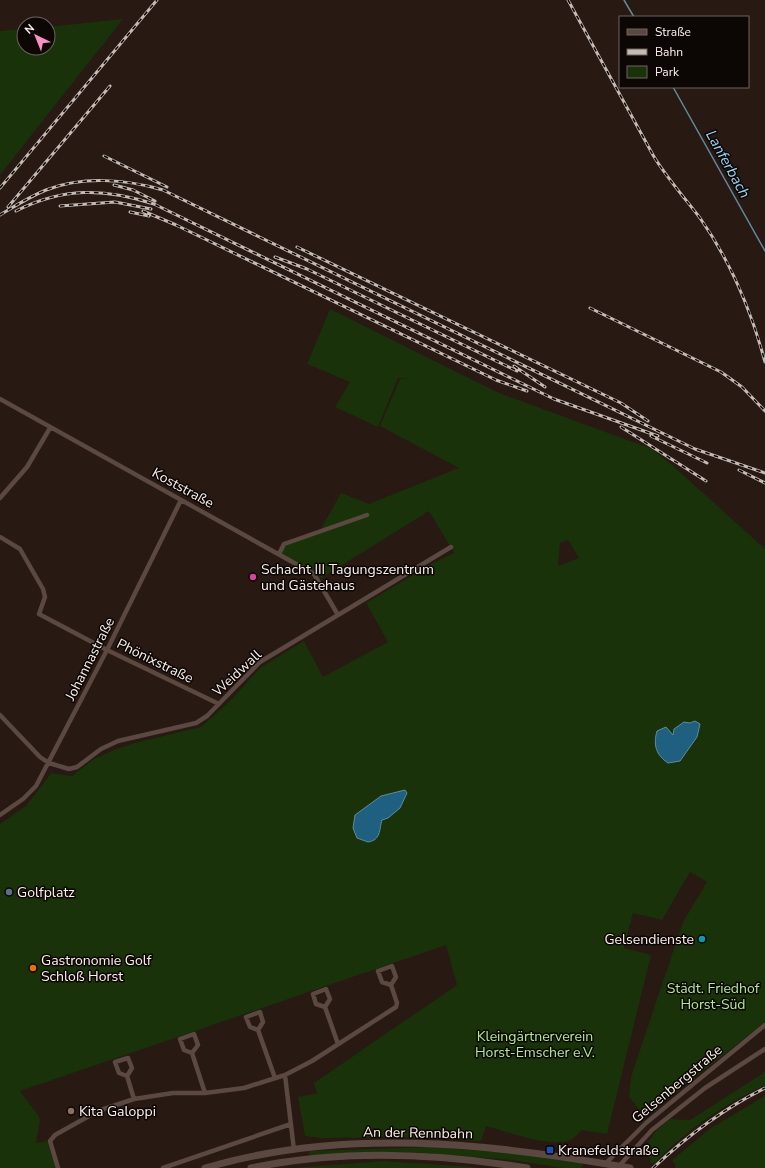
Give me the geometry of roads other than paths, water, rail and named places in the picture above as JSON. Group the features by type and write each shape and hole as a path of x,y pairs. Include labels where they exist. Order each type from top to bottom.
{"main road":[{"name":"An der Rennbahn","path":"205,1168 268,1153 374,1144 456,1145 537,1152 630,1168"},
{"name":"An der Rennbahn","path":"251,1168 308,1159 385,1155 432,1157 527,1168"}],"street":[{"name":"Koststraße","path":"0,399 314,574 338,615"},
{"path":"0,498 27,467 50,428"},
{"name":"Johannastraße","path":"0,815 24,798 36,786 107,650 181,500"},
{"path":"279,554 284,544 367,515"},
{"name":"Phönixstraße","path":"0,537 20,549 43,589 45,597 39,614 107,650 219,704"},
{"name":"Weidwall","path":"49,763 69,769 77,767 101,748 118,741 196,723 207,716 260,662 451,547"},
{"path":"0,716 29,747 49,763"},
{"path":"58,1168 50,1144 52,1138 77,1122 98,1111 134,1100 173,1093 205,1093 244,1088 286,1075 396,1007 398,1003 391,985"},
{"path":"325,1007 338,1044"},
{"name":"Gelsenbergstraße","path":"606,1163 646,1123 765,1025"},
{"path":"258,1030 275,1078"},
{"name":"Gelsenbergstraße","path":"619,1166 652,1130 705,1088 765,1049"},
{"path":"192,1053 205,1093"},
{"path":"286,1075 294,1150"},
{"path":"127,1076 134,1100"},
{"path":"163,1168 291,1124"}],"water":[{"path":"695,721 700,724 697,737 680,761 668,763 661,757 656,749 655,741 657,731 666,727 673,735 674,729 684,722 690,723"},
{"path":"405,790 407,793 400,808 388,818 382,820 379,834 375,839 368,842 357,838 353,828 355,815 381,796"}],"waterway":[{"name":"Lanferbach","path":"624,0 633,16"},
{"name":"Lanferbach","path":"674,88 765,251"}],"railway":[{"path":"0,188 157,0"},
{"path":"568,0 653,155 669,179 700,218 721,252 739,287 765,362"},
{"path":"8,207 110,86"},
{"path":"104,156 167,187"},
{"path":"0,215 46,190 74,183 89,181 119,181 163,190 695,449 765,473"},
{"path":"114,185 133,190 155,201"},
{"path":"16,211 33,203 50,198 84,192 118,195 154,204 554,399 658,436"},
{"path":"60,206 115,202 151,209"},
{"path":"143,211 176,225 496,380 527,391"},
{"path":"130,212 149,216"},
{"path":"297,247 621,403 648,421"},
{"path":"275,257 307,269 517,371"},
{"path":"590,308 721,372 742,387 765,411"},
{"path":"514,366 545,387"},
{"path":"621,427 706,481"},
{"path":"651,436 707,463"},
{"path":"739,470 765,483"},
{"path":"653,1168 706,1124 720,1114 765,1088"}],"place":[{"name":"Schacht III Tagungszentrum und Gästehaus","path":"253,577"},
{"name":"Golfplatz","path":"9,892"},
{"name":"Gelsendienste","path":"702,939"},
{"name":"Gastronomie Golf Schloß Horst","path":"33,968"},
{"name":"Kita Galoppi","path":"71,1111"},
{"name":"Kranefeldstraße","path":"550,1150"}],"park label":[{"name":"Städt. Friedhof Horst-Süd","path":"713,996"},
{"name":"Kleingärtnerverein Horst-Emscher e.V.","path":"535,1044"}]}
